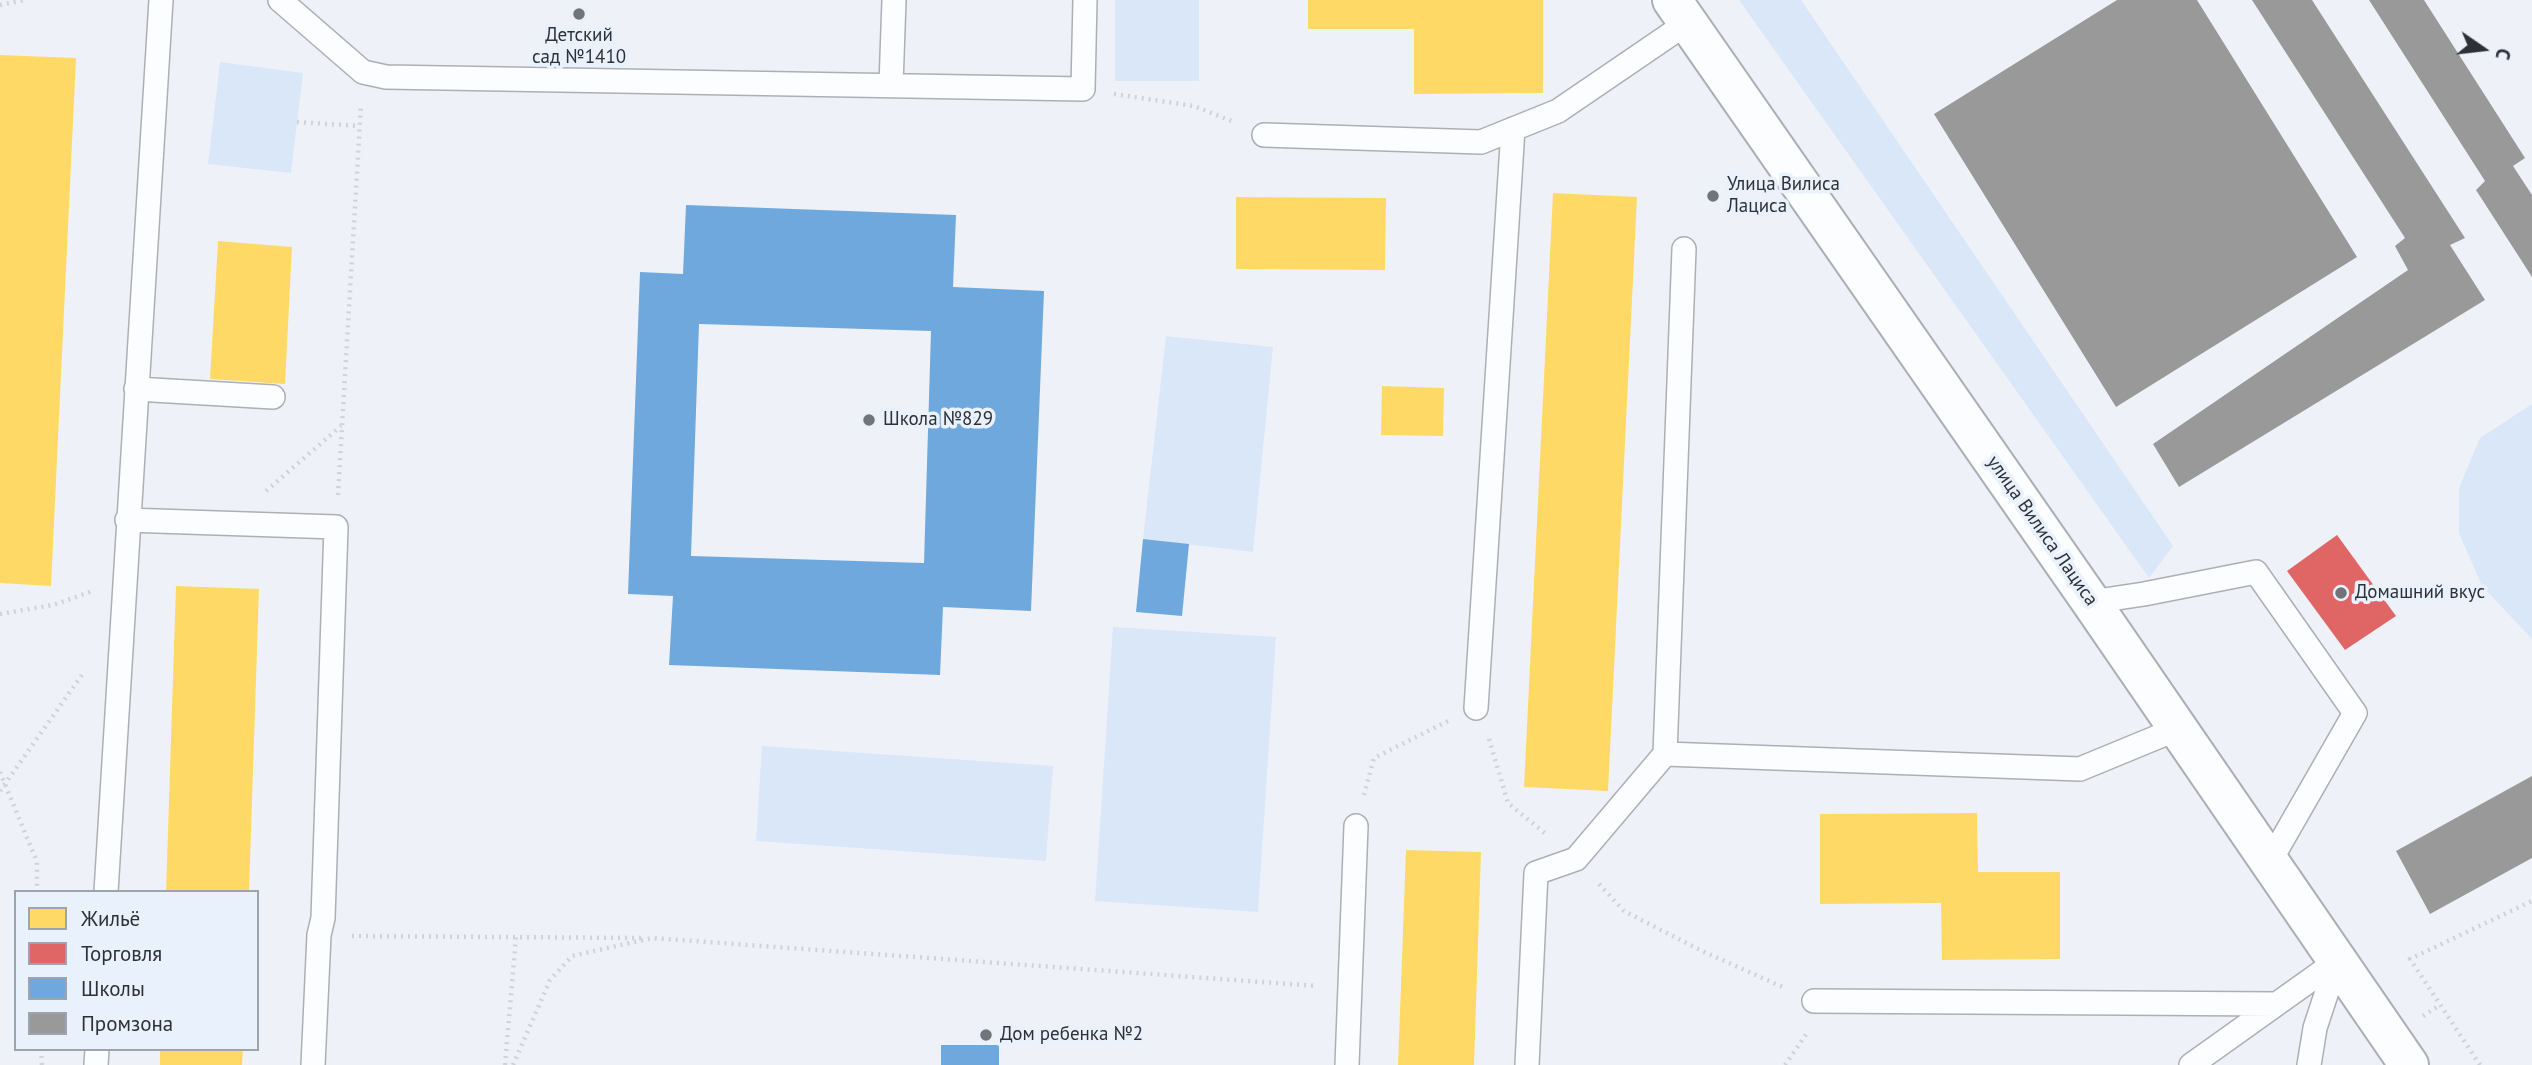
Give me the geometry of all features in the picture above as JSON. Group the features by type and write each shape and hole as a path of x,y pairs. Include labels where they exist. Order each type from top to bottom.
{"street":[{"name":"улица Вилиса Лациса","path":"1679,11 2091,602 2409,1065"}],"lane":[{"path":"106,890 123,581 161,0"},
{"path":"280,0 363,72 386,77 1083,89 1086,0"},
{"path":"891,85 894,0"},
{"path":"1264,135 1482,142 1558,111 1679,11"},
{"path":"1476,708 1513,129"},
{"path":"1527,1065 1536,873 1576,859 1665,754 1684,249"},
{"path":"136,389 274,397"},
{"path":"127,520 336,527 323,918 319,935 313,1065"},
{"path":"2091,602 2256,572 2355,713 2269,863"},
{"path":"1665,754 2080,769 2177,729"},
{"path":"1347,1065 1356,826"},
{"path":"2191,1065 2337,961"},
{"path":"2309,1065 2315,1028 2337,961"},
{"path":"1814,1001 2275,1004"}],"path":[{"path":"0,5 25,0"},
{"path":"336,527 363,72"},
{"path":"1083,89 1194,106 1264,135"},
{"path":"297,122 359,126"},
{"path":"228,523 342,425"},
{"path":"0,614 52,605 123,581"},
{"path":"0,791 122,617"},
{"path":"1356,826 1374,758 1476,708 1495,755 1508,803 1576,859 1624,911 1702,951 1814,1001"},
{"path":"0,772 37,862 37,890"},
{"path":"2480,1065 2410,959 2532,901"},
{"path":"319,935 652,938 1327,987 1349,985"},
{"path":"505,1065 516,937"},
{"path":"513,1065 550,979 572,956 652,938"}],"shaded area":[{"path":"1115,0 1199,0 1199,81 1115,81"},
{"path":"1739,0 1801,0 2173,546 2149,578"},
{"path":"220,62 303,73 291,173 208,164"},
{"path":"1166,336 1273,347 1253,552 1143,539"},
{"path":"2532,404 2532,639 2482,586 2459,533 2459,488 2480,438"},
{"path":"1113,627 1276,637 1258,912 1095,901"},
{"path":"762,746 1053,766 1046,861 756,841"}],"building: Жильё":[{"path":"1308,0 1543,0 1543,93 1414,94 1414,29 1308,29"},
{"path":"0,55 76,58 51,586 0,583"},
{"path":"1553,193 1637,197 1608,791 1524,787"},
{"path":"1236,197 1386,198 1385,270 1236,269"},
{"path":"218,241 292,247 285,384 210,379"},
{"path":"1382,386 1444,388 1443,436 1381,435"},
{"path":"176,586 259,589 249,890 166,890"},
{"path":"1977,813 1978,872 2060,872 2060,959 1942,960 1941,903 1820,904 1820,814"},
{"path":"1406,850 1481,852 1474,1065 1398,1065"},
{"path":"160,1051 243,1051 242,1065 160,1065"}],"building: Торговля":[{"name":"Домашний вкус","path":"2337,535 2396,616 2345,650 2287,571"}],"building: Школы":[{"path":"686,205 956,215 953,287 1044,291 1031,611 943,607 940,675 669,665 673,596 628,594 640,272 683,274","holes":["699,324 931,331 924,563 691,556"]},
{"path":"1143,539 1189,544 1182,616 1136,612"},
{"path":"941,1045 999,1045 999,1065 941,1065"}],"building: Промзона":[{"path":"2117,0 2197,0 2357,257 2116,407 1934,114"},
{"path":"2252,0 2312,0 2465,238 2450,245 2485,300 2179,487 2153,444 2408,270 2395,246 2405,238"},
{"path":"2369,0 2424,0 2525,158 2513,166 2532,195 2532,277 2476,190 2485,181"},
{"path":"2532,776 2532,858 2430,914 2396,851"}],"place":[{"name":"Детский сад №1410","path":"579,14"},
{"name":"Улица Вилиса Лациса","path":"1713,196"},
{"name":"Школа №829","path":"869,420"},
{"name":"Домашний вкус","path":"2341,593"},
{"name":"Дом ребенка №2","path":"986,1035"}]}
